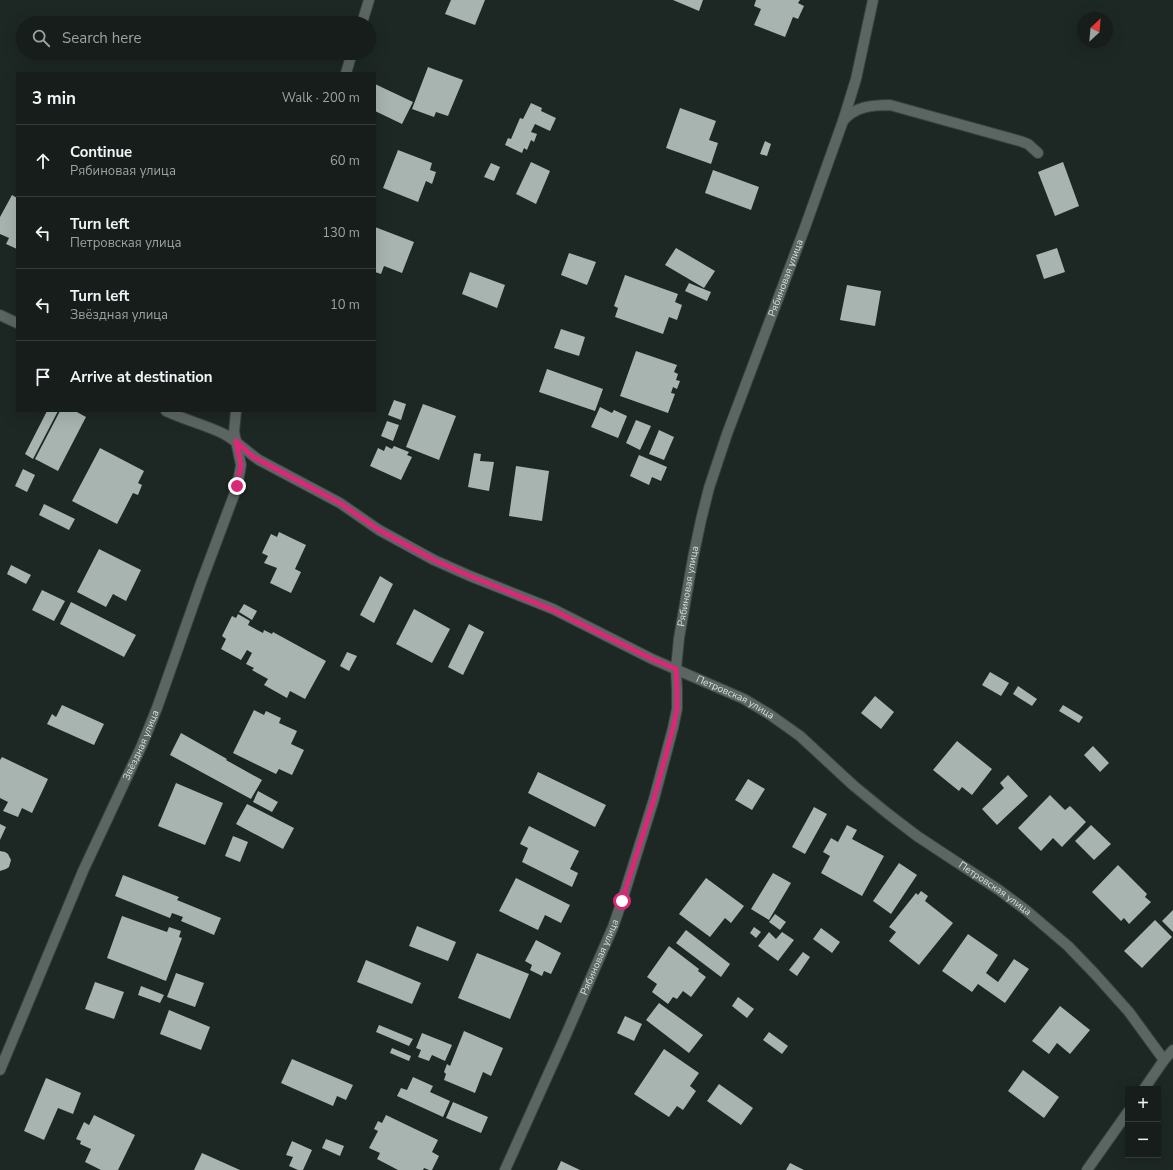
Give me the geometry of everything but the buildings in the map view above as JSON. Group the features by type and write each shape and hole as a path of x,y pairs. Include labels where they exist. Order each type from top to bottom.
{"street":[{"path":"364,16 368,0"},
{"name":"Рябиновая улица","path":"505,1170 613,927 622,901 654,799 673,728 677,709 676,669 679,638 693,558 709,488 727,434 804,230 843,121 856,79 873,0"},
{"path":"346,72 350,60"},
{"path":"843,121 848,115 860,108 876,105 890,105 1020,141 1028,144 1038,153"},
{"path":"0,315 16,323"},
{"name":"Петровская улица","path":"168,412 225,434 236,441 252,456 340,503 379,530 434,560 553,610 652,659 744,699 769,714 800,736 854,786 917,836 999,890 1027,911 1068,946 1129,1012 1164,1060"},
{"name":"Звёздная улица","path":"0,1070 83,871 142,745 157,708 237,486 241,465 234,425 236,412"},
{"path":"1146,1086 1164,1060 1173,1050"},
{"path":"1087,1170 1125,1116"}],"route":[{"path":"237,486 241,465 236,441 252,456 340,503 392,538 434,560 527,598 652,659 676,669 677,709 673,728 654,799 622,901"}]}
